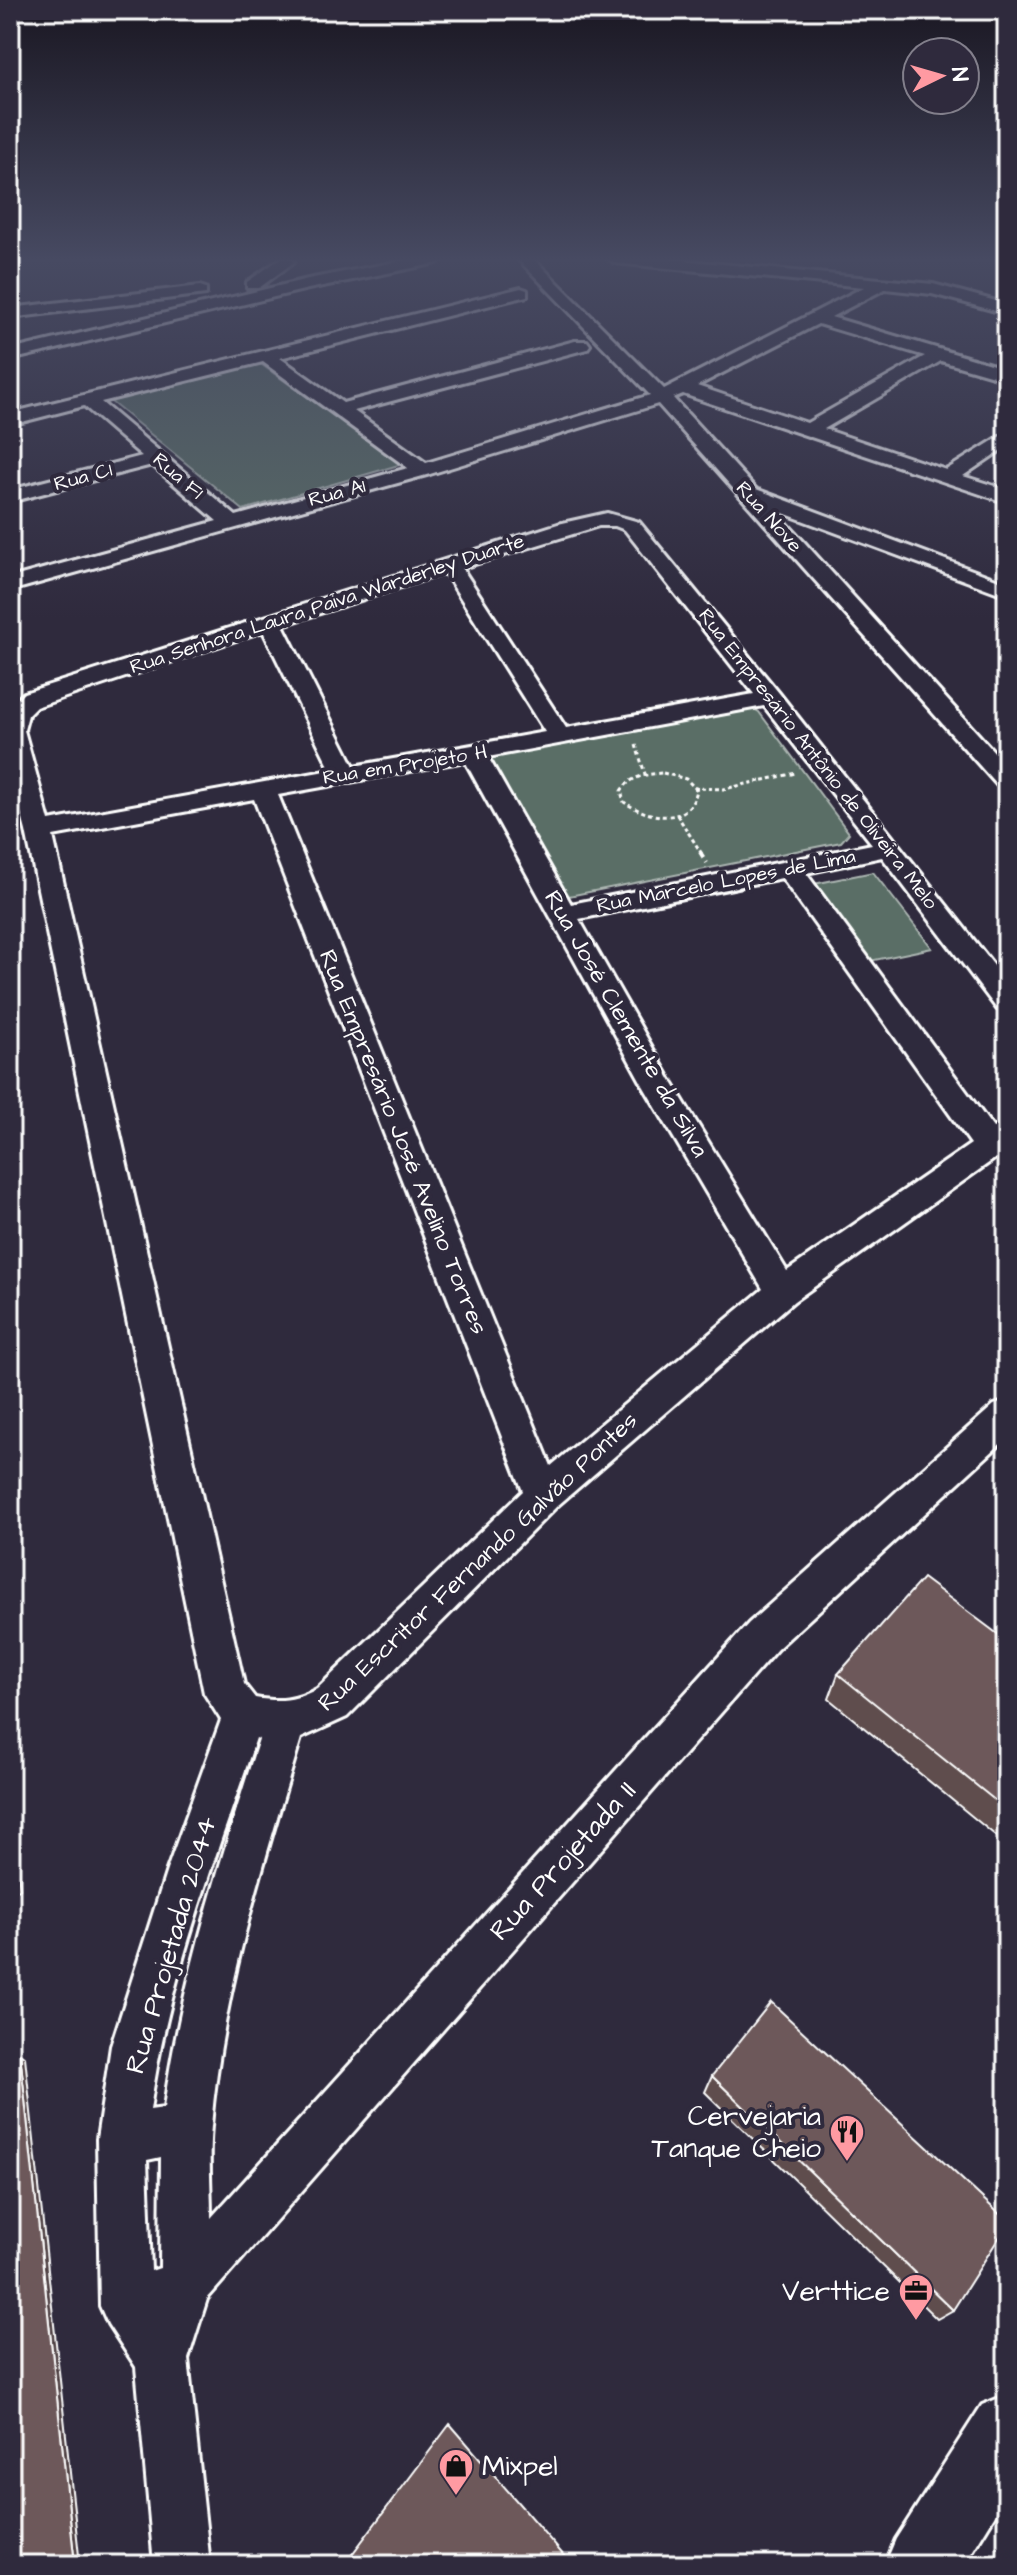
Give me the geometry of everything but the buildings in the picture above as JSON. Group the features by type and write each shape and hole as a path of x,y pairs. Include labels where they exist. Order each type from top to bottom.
{"main road":[{"path":"922,2565 1007,2430"}],"street":[{"path":"10,419 174,378"},
{"path":"298,378 423,470"},
{"path":"342,409 457,378"},
{"name":"Rua Nove","path":"643,378 1007,781"},
{"name":"Rua A1","path":"10,585 423,470 662,397 703,378"},
{"path":"807,431 899,378"},
{"path":"684,388 1007,497"},
{"name":"Rua F1","path":"88,400 231,522"},
{"path":"948,477 1007,438"},
{"name":"Rua C1","path":"10,496 156,458"},
{"path":"746,492 1007,590"},
{"name":"Rua Senhora Laura Paiva Warderley Duarte","path":"39,831 12,730 14,717 32,698 565,528 602,519 624,521"},
{"name":"Rua Empresário Antônio de Oliveira Melo","path":"624,521 632,526 771,698 1007,1002"},
{"path":"450,565 560,737"},
{"path":"270,622 345,774"},
{"name":"Rua em Projeto H","path":"39,831 771,698"},
{"name":"Rua José Clemente da Silva","path":"474,754 659,1087 782,1292"},
{"name":"Rua Empresário José Avelino Torres","path":"263,789 544,1495"},
{"path":"39,831 225,1693 264,1720"},
{"name":"Rua Marcelo Lopes de Lima","path":"562,914 889,848"},
{"path":"789,868 998,1140"},
{"name":"Rua Escritor Fernando Galvão Pontes","path":"264,1720 303,1720 332,1703 544,1495 782,1292 998,1140"},
{"name":"Rua Projetada II","path":"126,2306 186,2284 763,1636 1007,1416"},
{"name":"Rua Projetada 2044","path":"182,2565 162,2359 186,2284 186,2129 196,2048 235,1885 264,1720"},
{"name":"Rua Projetada 2044","path":"162,2359 126,2306 122,2139 135,2046 184,1885 264,1720"},
{"path":"122,2139 186,2129"}],"path":[{"path":"694,788 724,789 754,780 825,769"},
{"path":"663,773 686,779 694,788 697,801 692,808 677,815 641,813 624,802 621,791 635,776 663,773"},
{"path":"677,815 689,825 696,848 722,882"}],"green space":[{"path":"200,378 280,378 402,464 243,510 110,401"},
{"path":"748,705 759,712 849,833 841,842 569,896 549,888 478,761 489,748"},
{"path":"873,872 932,948 870,961 814,884"}],"place":[{"name":"Cervejaria Tanque Cheio","path":"847,2163"},
{"name":"Verttice","path":"916,2322"},
{"name":"Mixpel","path":"456,2497"}]}
